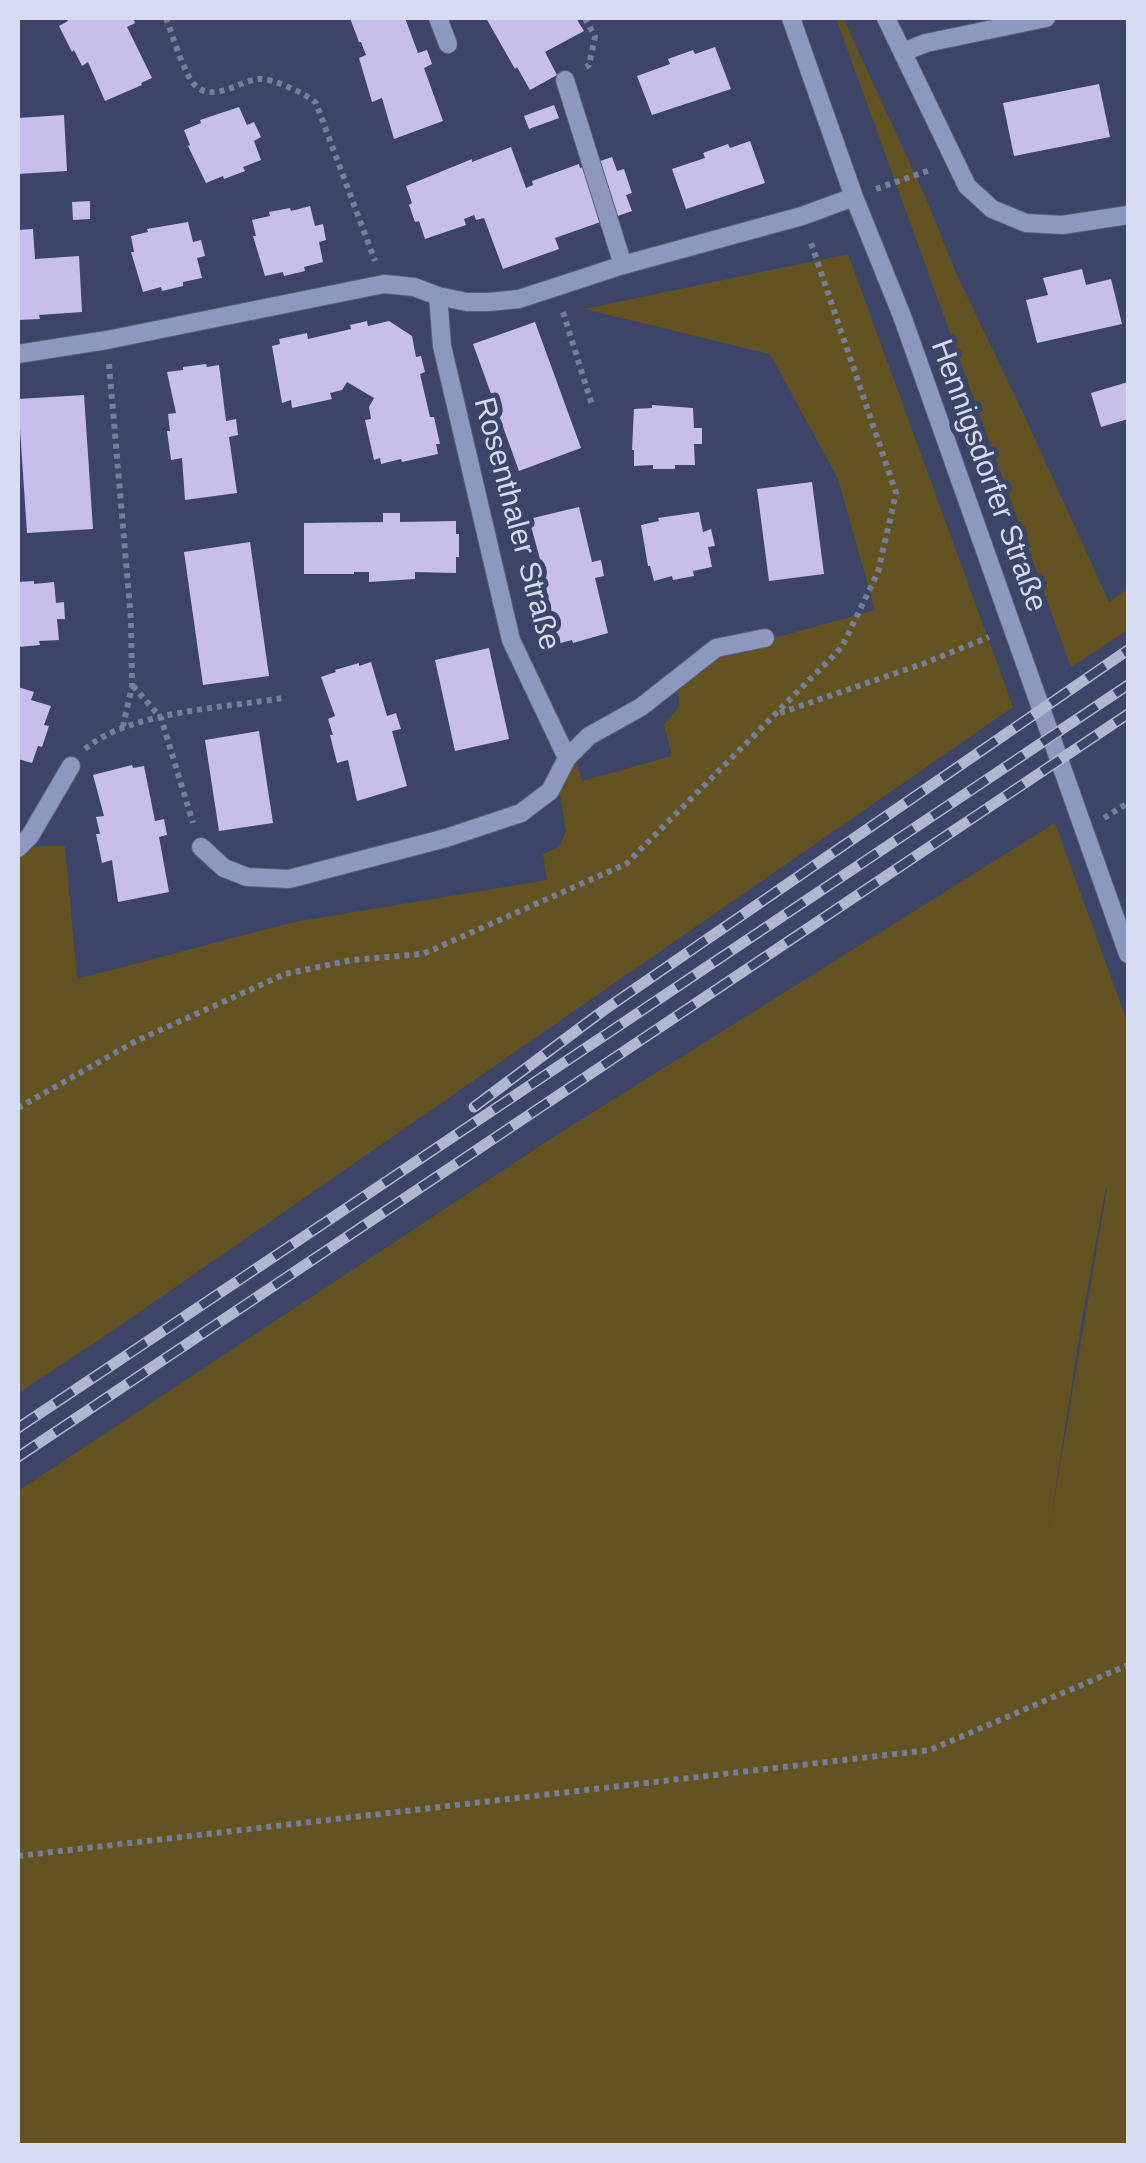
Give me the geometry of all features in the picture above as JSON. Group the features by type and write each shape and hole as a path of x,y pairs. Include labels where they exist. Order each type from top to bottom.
{"street":[{"path":"438,18 448,44"},
{"name":"Hennigsdorfer Straße","path":"791,18 854,197 902,316 1128,954"},
{"path":"886,18 968,186 992,209 1026,223 1062,225 1128,214"},
{"path":"903,52 926,43 1046,18"},
{"path":"565,80 622,264"},
{"path":"18,354 384,284 414,287 468,302 519,299 622,264 802,216 854,197"},
{"name":"Rosenthaler Straße","path":"438,296 442,346 512,640 567,758"},
{"path":"201,847 224,868 247,877 289,879 446,838 522,813 550,791 567,758 589,736 641,707 716,648 765,638"},
{"path":"18,848 30,836 71,766"}],"path":[{"path":"166,18 192,82 203,90 216,93 267,80 306,94 316,103 384,284"},
{"path":"585,18 595,37"},
{"path":"854,197 955,161"},
{"path":"555,287 592,405"},
{"path":"107,340 130,620 132,686 123,726"},
{"path":"774,715 1013,628"},
{"path":"132,686 161,718 183,791"},
{"path":"71,766 101,736 123,726 283,698"},
{"path":"18,1856 930,1750 1128,1665"}],"shaded area":[{"path":"836,18 843,18 1109,602 1128,589 1128,630 1071,667"},
{"path":"848,254 1013,707 18,1393 18,846 65,846 77,979 294,922 547,880 543,854 559,847 566,831 558,783 574,755 582,781 672,756 664,725 679,706 677,665 875,610 838,479 770,354 584,309"},
{"path":"1055,823 1128,1024 1128,2145 18,2145 18,1491 555,1136","holes":["1107,1188 1048,1537 1082,1318"]}],"building":[{"path":"66,18 133,18 135,23 127,27 152,78 105,101 88,62 82,66 59,26 68,21"},
{"path":"350,18 405,18 418,53 427,50 432,64 424,68 443,121 394,139 382,98 372,102 359,58 366,55"},
{"path":"486,18 576,18 584,31 545,52 557,75 530,90"},
{"path":"715,47 731,89 652,115 637,76 670,64 668,59"},
{"path":"1099,84 1110,137 1014,156 1003,103"},
{"path":"554,105 559,118 529,129 524,116"},
{"path":"239,107 247,125 254,122 261,137 254,141 261,160 243,167 245,171 206,183 184,130 201,123 200,120"},
{"path":"64,115 67,171 18,174 18,118"},
{"path":"750,141 765,183 686,209 672,169 705,158 703,153 728,144 730,148"},
{"path":"511,147 526,188 533,185 532,181 579,164 580,168 612,157 617,171 624,169 632,193 626,195 632,211 555,238 559,249 503,269 484,218 476,220 474,215 464,219 466,225 425,239 419,221 415,222 406,186"},
{"path":"90,201 90,219 73,220 72,202"},
{"path":"310,206 315,226 323,224 326,240 319,242 323,262 304,267 305,271 265,276 252,220 270,216 269,212"},
{"path":"188,222 193,242 201,240 205,256 197,258 202,278 162,291 161,287 143,292 131,252 131,236"},
{"path":"33,229 35,259 79,256 82,312 18,320 18,230"},
{"path":"1082,269 1086,285 1111,279 1122,324 1037,343 1026,300 1048,295 1043,278"},
{"path":"367,321 368,326 389,321 412,336 416,357 421,356 425,372 420,374 430,417 434,417 440,444 436,444 438,454 381,464 380,458 374,460 365,420 371,419 369,407 374,398 347,382 342,390 330,393 332,399 292,408 291,400 282,403 272,346 280,344 279,339 307,333 308,339"},
{"path":"535,322 581,448 519,471 473,344"},
{"path":"219,365 226,421 236,419 238,435 229,437 237,493 185,500 182,458 171,460 168,414 176,413 167,372"},
{"path":"1128,382 1128,419 1101,427 1091,393"},
{"path":"84,395 93,529 27,533 18,399"},
{"path":"652,405 693,408 694,428 702,428 702,444 694,444 695,465 675,465 675,469 634,466 634,409"},
{"path":"812,482 824,574 769,581 757,489"},
{"path":"579,507 592,562 601,560 604,576 595,578 608,633 557,644 550,603 543,605 529,561 540,559 529,519"},
{"path":"699,512 703,532 711,529 715,546 708,547 712,567 693,571 694,576 654,581 641,525 659,521 658,518"},
{"path":"383,513 400,513 400,522 456,521 456,573 415,572 415,579 369,582 369,572 304,574 304,523 383,522"},
{"path":"250,542 269,676 203,685 184,552"},
{"path":"18,582 54,582 56,603 64,602 65,619 57,619 59,640 18,647"},
{"path":"489,648 509,739 455,751 435,660"},
{"path":"371,662 387,716 396,713 401,729 392,731 407,786 357,801 348,760 337,763 328,719 335,716 321,677"},
{"path":"18,687 34,692 31,700 51,706 42,747 38,746 32,763 18,759"},
{"path":"259,731 273,823 219,831 205,740"},
{"path":"132,765 144,766 155,821 164,819 167,835 159,837 169,892 118,902 112,860 102,863 96,834 100,834 96,817 104,816 93,775"}],"railway":[{"path":"474,1107 604,1010 1128,650"},
{"path":"18,1428 1128,685"},
{"path":"18,1457 1128,714"}]}
